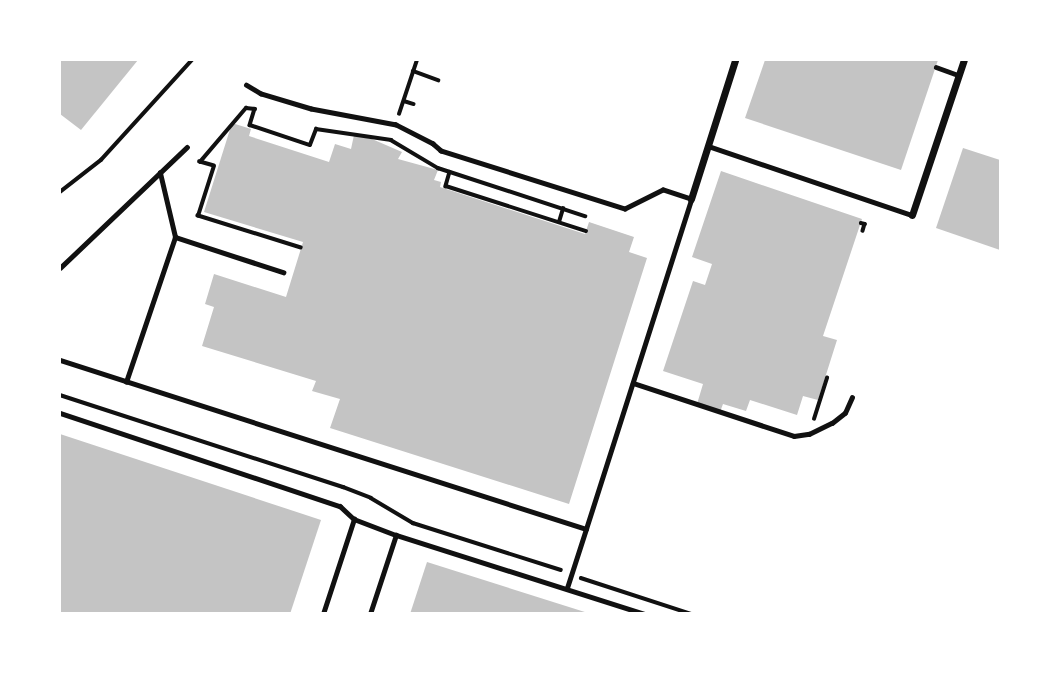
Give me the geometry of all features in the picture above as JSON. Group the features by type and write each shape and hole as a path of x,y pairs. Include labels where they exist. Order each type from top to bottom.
{"street":[{"path":"691,199 735,60"},
{"path":"912,215 964,60"}],"lane":[{"path":"936,67 959,75"},
{"path":"246,85 311,109 396,125 441,150 625,209 663,190 691,199 567,588"},
{"path":"708,146 912,215"},
{"path":"60,268 187,147"},
{"path":"127,382 175,237 160,173"},
{"path":"175,237 283,272"},
{"path":"60,360 586,529"},
{"path":"633,383 783,435 809,434 845,413 852,397"},
{"path":"60,413 340,506 354,519 396,535 645,614"},
{"path":"323,614 354,519"},
{"path":"370,614 396,535"}],"path":[{"path":"60,192 101,160 192,60"},
{"path":"399,114 417,60"},
{"path":"413,71 438,80"},
{"path":"404,101 414,104"},
{"path":"301,248 198,216 214,166 200,162 242,111 251,107 255,109 250,125 310,145 316,129 391,140 450,172 585,216"},
{"path":"450,172 446,186 586,231"},
{"path":"559,222 563,209"},
{"path":"861,223 865,225 863,231"},
{"path":"809,434 827,378"},
{"path":"60,395 344,487 371,498 413,523 553,566"},
{"path":"600,585 692,614"}],"building":[{"path":"60,60 138,60 81,130 60,114"},
{"path":"765,60 938,60 901,170 745,118"},
{"path":"232,123 251,129 249,136 329,162 335,144 351,149 354,135 372,139 402,152 398,159 438,170 434,180 441,182 440,187 585,234 589,222 634,237 629,252 647,258 569,504 330,428 340,399 312,391 316,381 202,346 214,307 205,304 214,274 286,297 303,242 204,212"},
{"path":"963,148 1000,160 1000,250 936,228"},
{"path":"721,171 862,219 823,336 837,340 818,400 803,396 797,415 750,400 746,411 723,404 720,412 697,404 703,384 663,371 693,281 705,285 712,264 692,257"},
{"path":"60,434 321,520 290,614 60,614"},
{"path":"427,562 588,613 588,614 410,614"}]}
